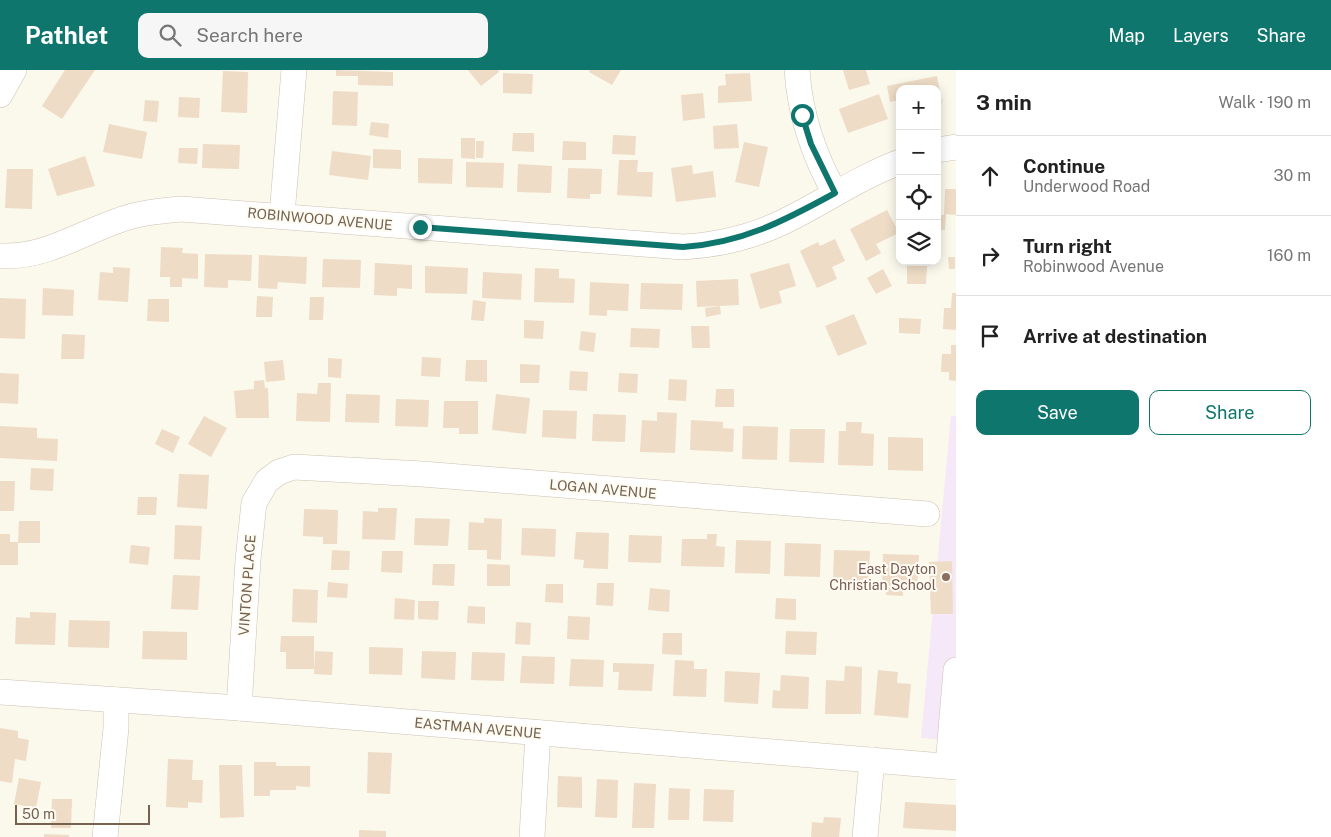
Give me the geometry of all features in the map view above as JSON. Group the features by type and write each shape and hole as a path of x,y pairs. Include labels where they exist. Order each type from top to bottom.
{"street":[{"path":"0,95 14,70"},
{"path":"282,215 294,70"},
{"path":"797,70 802,115 811,144 835,193"},
{"path":"941,149 956,147"},
{"name":"ROBINWOOD AVENUE","path":"0,256 26,255 48,250 117,220 153,212 195,209 683,247 707,246 748,236 783,222 835,193 896,164"},
{"name":"LOGAN AVENUE","path":"279,472 303,467 343,469 927,514"},
{"name":"VINTON PLACE","path":"238,708 248,560 254,503 267,481 279,472"},
{"path":"952,766 956,670"},
{"name":"EASTMAN AVENUE","path":"0,692 238,708 952,766"},
{"path":"105,837 116,700"},
{"path":"532,837 538,733"},
{"path":"865,837 872,760"}],"shaded area":[{"name":"East Dayton Christian School","path":"951,416 956,416 956,741 921,738"}],"building":[{"path":"65,70 95,70 62,119 42,106"},
{"path":"336,70 393,72 393,86 358,85 358,76 336,76"},
{"path":"468,70 498,70 499,72 481,86"},
{"path":"590,70 621,70 612,85 589,72"},
{"path":"843,70 866,70 870,84 849,90"},
{"path":"223,71 248,72 247,113 221,112"},
{"path":"503,73 533,74 532,94 503,93"},
{"path":"750,73 752,101 718,103 718,86 726,85 725,74"},
{"path":"937,76 939,85 896,85 896,101 890,102 887,86"},
{"path":"333,91 358,92 357,126 332,125"},
{"path":"703,93 705,118 683,121 681,95"},
{"path":"879,94 888,119 848,133 839,109"},
{"path":"179,97 200,98 199,118 178,117"},
{"path":"145,100 159,101 157,122 143,121"},
{"path":"371,122 389,124 388,138 369,135"},
{"path":"109,124 147,132 142,159 103,152"},
{"path":"737,124 739,148 714,149 713,126"},
{"path":"513,133 534,133 534,152 512,151"},
{"path":"613,135 636,136 635,155 612,154"},
{"path":"461,138 475,138 475,159 461,158"},
{"path":"476,141 484,141 483,158 476,158"},
{"path":"563,141 586,142 586,160 562,160"},
{"path":"744,142 768,147 759,187 735,182"},
{"path":"203,144 240,145 239,169 202,168"},
{"path":"179,148 198,148 197,164 178,163"},
{"path":"373,149 401,150 401,169 373,168"},
{"path":"332,151 371,156 368,180 329,175"},
{"path":"85,156 95,186 57,196 48,169"},
{"path":"418,158 453,159 452,184 418,183"},
{"path":"619,160 638,160 637,172 653,172 652,197 617,195"},
{"path":"466,162 504,163 503,188 466,187"},
{"path":"518,164 552,166 551,193 517,192"},
{"path":"692,165 693,174 713,171 716,197 676,202 671,168"},
{"path":"568,168 602,169 601,194 590,194 590,199 567,198"},
{"path":"7,169 33,169 32,209 5,208"},
{"path":"945,189 956,189 956,215 946,214 945,230 941,230 941,215 944,215"},
{"path":"887,210 896,227 896,234 876,244 881,253 866,261 850,229"},
{"path":"835,239 845,261 832,267 837,279 817,288 800,251 818,242 820,246"},
{"path":"161,247 183,248 182,253 198,254 198,279 182,278 182,287 170,287 170,277 160,277"},
{"path":"205,254 252,255 251,281 228,280 228,288 204,287"},
{"path":"259,255 307,257 306,284 278,282 277,289 258,288"},
{"path":"948,257 955,257 955,269 949,269"},
{"path":"323,259 361,260 360,288 322,287"},
{"path":"375,263 412,265 412,289 397,288 397,296 374,295"},
{"path":"789,263 796,286 779,291 782,303 760,309 750,274"},
{"path":"425,266 468,268 467,294 425,293"},
{"path":"907,266 927,266 926,284 907,284"},
{"path":"113,267 130,268 128,302 98,300 100,272 113,273"},
{"path":"535,268 559,269 559,278 575,279 574,303 534,302"},
{"path":"883,269 892,286 876,294 867,278"},
{"path":"483,272 522,274 521,300 482,298"},
{"path":"738,279 739,305 697,307 696,281"},
{"path":"590,282 629,284 628,311 607,310 607,316 589,315"},
{"path":"641,283 683,284 682,310 640,309"},
{"path":"43,288 74,290 73,316 42,315"},
{"path":"952,293 956,293 956,330 943,329 944,308 951,308"},
{"path":"257,296 273,297 272,317 256,317"},
{"path":"310,297 324,297 323,320 309,320"},
{"path":"0,298 26,299 25,339 0,338"},
{"path":"148,299 169,299 169,322 147,321"},
{"path":"473,300 486,302 484,321 471,320"},
{"path":"720,306 721,314 706,317 705,308"},
{"path":"854,314 867,344 838,356 825,326"},
{"path":"899,318 921,319 920,334 899,333"},
{"path":"524,320 544,321 543,339 524,338"},
{"path":"691,326 709,326 710,348 692,348"},
{"path":"631,328 660,329 659,348 630,347"},
{"path":"581,331 596,333 594,352 579,350"},
{"path":"62,334 85,335 84,359 61,359"},
{"path":"951,345 956,345 956,381 949,380 949,372 941,372 942,354 951,354"},
{"path":"422,357 441,358 440,377 421,376"},
{"path":"328,358 342,359 341,378 328,377"},
{"path":"283,360 285,380 266,382 264,362"},
{"path":"466,360 487,360 487,382 465,381"},
{"path":"520,364 540,365 539,383 520,383"},
{"path":"570,371 588,372 587,391 569,390"},
{"path":"0,373 19,374 18,404 0,403"},
{"path":"619,373 638,374 637,393 618,392"},
{"path":"669,379 687,380 686,401 668,400"},
{"path":"264,380 265,388 268,388 269,418 236,418 234,391 254,389 254,381"},
{"path":"318,383 331,383 330,422 296,421 297,393 317,394"},
{"path":"716,389 734,389 734,407 715,407"},
{"path":"346,394 380,395 379,423 345,422"},
{"path":"496,394 530,398 526,434 492,430"},
{"path":"396,399 429,400 428,427 395,426"},
{"path":"444,401 478,401 478,434 459,434 459,428 443,428"},
{"path":"543,410 577,411 576,439 542,437"},
{"path":"657,412 677,413 675,453 640,452 642,420 657,421"},
{"path":"593,414 626,415 625,442 592,441"},
{"path":"204,416 227,428 211,457 188,444"},
{"path":"691,420 723,422 723,428 734,429 733,452 690,450"},
{"path":"846,422 862,422 861,433 874,434 873,466 838,465 839,431 846,431"},
{"path":"0,426 37,428 37,438 58,439 57,461 0,458"},
{"path":"743,426 778,427 777,460 742,459"},
{"path":"162,429 180,437 173,453 155,444"},
{"path":"790,429 825,429 824,463 789,462"},
{"path":"888,437 923,438 923,471 888,470"},
{"path":"31,468 54,469 53,491 30,490"},
{"path":"179,474 209,475 207,509 177,507"},
{"path":"0,481 15,481 14,511 0,511"},
{"path":"138,497 157,497 156,515 137,515"},
{"path":"378,508 397,508 395,540 362,539 363,511 378,512"},
{"path":"304,509 338,510 337,544 323,544 323,537 303,536"},
{"path":"415,518 450,519 448,546 414,545"},
{"path":"484,518 502,519 501,560 487,559 487,550 468,550 469,522 484,523"},
{"path":"19,521 40,521 40,543 18,543"},
{"path":"175,525 202,526 200,560 174,559"},
{"path":"522,528 556,529 555,557 521,555"},
{"path":"576,532 609,533 608,569 583,568 584,560 574,559"},
{"path":"0,534 10,534 10,542 18,542 18,565 0,565"},
{"path":"707,534 717,534 716,546 725,547 724,567 681,566 682,539 707,539"},
{"path":"629,535 662,536 661,563 628,562"},
{"path":"736,540 771,541 770,574 735,573"},
{"path":"785,543 821,544 820,577 784,576"},
{"path":"131,545 150,547 148,565 129,563"},
{"path":"332,550 350,551 349,570 331,570"},
{"path":"834,550 870,551 868,584 833,583"},
{"path":"382,551 403,551 402,573 381,572"},
{"path":"883,554 919,555 917,587 882,586"},
{"path":"952,561 953,614 931,614 929,562"},
{"path":"433,564 455,564 454,586 432,585"},
{"path":"487,564 510,565 510,586 487,586"},
{"path":"173,575 200,576 198,610 171,609"},
{"path":"328,582 348,584 347,598 327,597"},
{"path":"597,583 614,583 613,606 596,605"},
{"path":"546,584 563,584 563,603 545,602"},
{"path":"886,587 903,588 903,596 886,595"},
{"path":"650,588 670,590 669,612 648,610"},
{"path":"293,589 318,590 317,623 292,622"},
{"path":"395,598 415,600 414,620 394,619"},
{"path":"776,598 796,599 796,620 775,619"},
{"path":"418,601 439,601 438,620 418,619"},
{"path":"468,606 485,607 485,624 467,623"},
{"path":"30,612 56,613 55,645 15,644 16,617 30,618"},
{"path":"568,616 590,617 589,640 567,639"},
{"path":"69,620 110,621 109,648 68,647"},
{"path":"516,622 531,623 530,645 515,644"},
{"path":"143,631 187,632 187,660 142,659"},
{"path":"786,631 817,632 816,655 785,654"},
{"path":"663,633 682,633 682,655 662,654"},
{"path":"281,636 314,636 314,669 286,669 286,652 280,652"},
{"path":"369,647 403,648 402,675 369,674"},
{"path":"315,651 333,652 332,675 314,674"},
{"path":"422,651 456,652 455,680 421,678"},
{"path":"472,652 505,653 504,681 471,680"},
{"path":"522,656 555,657 554,684 520,683"},
{"path":"571,659 604,660 603,687 569,686"},
{"path":"675,660 694,661 694,669 707,669 706,697 673,696"},
{"path":"613,663 654,664 652,691 618,690 619,672 613,672"},
{"path":"845,666 862,667 861,714 825,714 826,680 844,681"},
{"path":"878,670 898,672 897,683 911,684 908,718 874,715"},
{"path":"725,671 760,673 758,704 724,702"},
{"path":"781,675 809,677 808,709 772,708 773,690 780,691"},
{"path":"0,728 18,731 18,738 29,740 26,761 15,759 12,783 0,781"},
{"path":"368,752 392,753 390,794 367,793"},
{"path":"168,759 193,760 192,780 203,780 202,803 188,802 188,808 166,807"},
{"path":"254,762 276,762 276,766 310,766 310,787 296,786 296,790 270,790 270,796 254,796"},
{"path":"219,765 242,765 244,817 220,818"},
{"path":"558,776 582,777 582,808 557,807"},
{"path":"19,778 41,782 36,808 14,804"},
{"path":"597,779 618,780 617,818 595,817"},
{"path":"634,783 656,784 654,828 632,828"},
{"path":"669,788 690,789 689,820 668,820"},
{"path":"704,789 734,790 733,822 703,821"},
{"path":"52,799 72,799 71,828 51,828"},
{"path":"905,802 956,805 956,831 903,828"},
{"path":"824,817 841,818 839,837 811,837 812,822 823,823"},
{"path":"359,830 386,831 386,837 359,837"},
{"path":"44,834 69,835 69,837 44,837"}],"place":[{"name":"East Dayton Christian School","path":"946,577"}],"route":[{"path":"420,227 683,247 707,246 748,236 783,222 835,193 823,172 811,144 802,115"}]}
